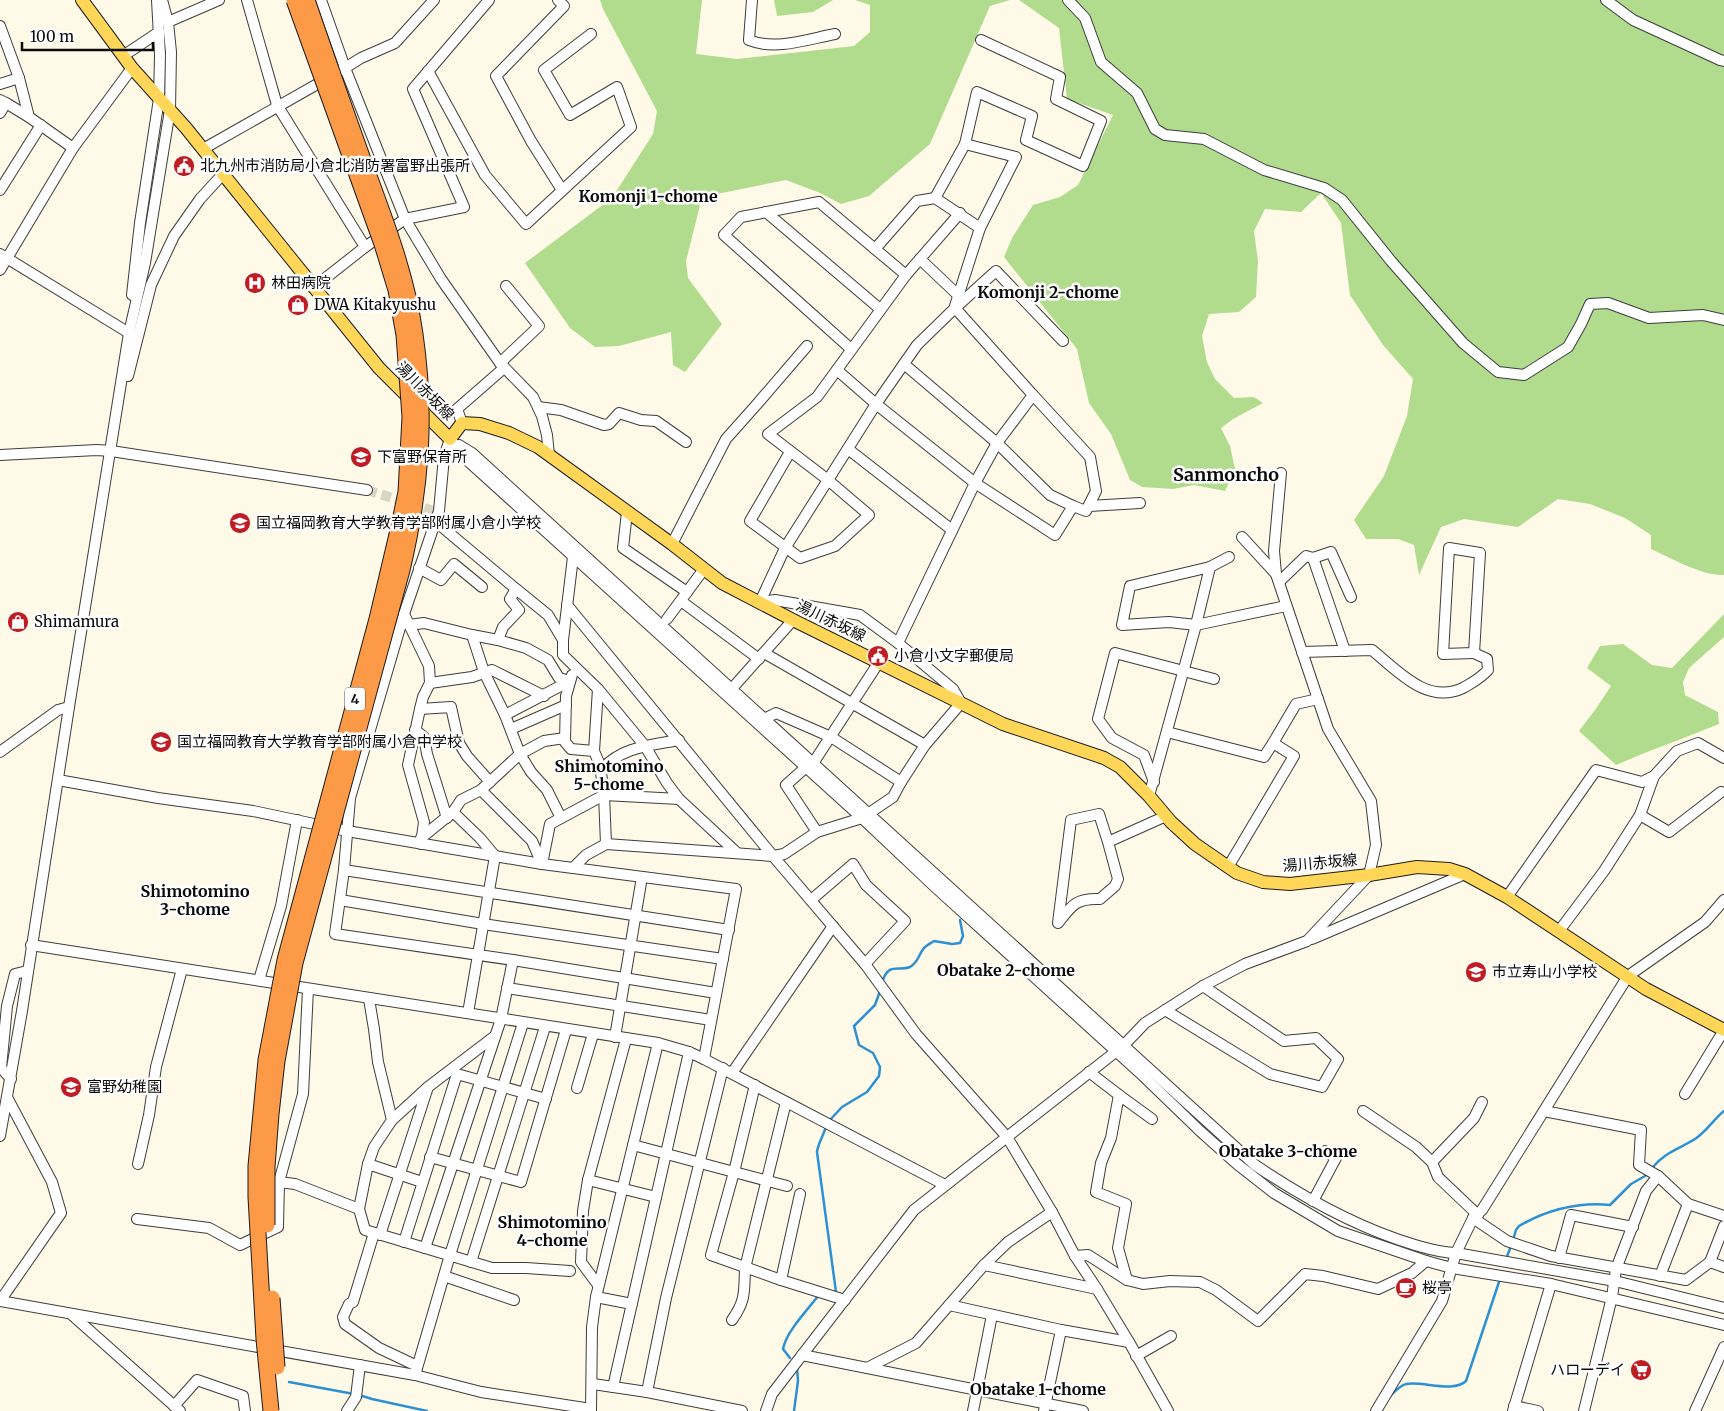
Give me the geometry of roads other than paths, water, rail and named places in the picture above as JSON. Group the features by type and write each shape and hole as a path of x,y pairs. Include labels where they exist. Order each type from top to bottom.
{"highway":[{"name":"4","path":"271,1411 264,1339 256,1196 256,1166 266,1060 285,960 377,618 399,526 406,492 410,417 404,335 396,290 382,244 294,0"},
{"name":"4","path":"280,1411 266,1197 271,1114 277,1061 284,1016 301,941 412,529 421,456 420,376 415,333 406,287 392,240 307,0"}],"main road":[{"name":"湯川赤坂線","path":"82,0 132,68 170,110 379,368 450,439 462,423 480,424 509,433 538,447 672,544 722,583 792,620 1003,724 1104,758 1120,767 1195,844 1237,873 1263,882 1290,884 1369,875 1417,867 1450,869 1465,874 1506,897 1646,989 1724,1030"}],"street":[{"path":"0,1136 8,1099 129,333 140,223 159,99 157,0"},
{"path":"129,333 145,263 170,110 171,52 168,22 162,0"},
{"path":"168,22 219,0"},
{"path":"247,0 277,105 365,247"},
{"path":"321,0 345,68 405,219 441,279 502,365 533,397 542,416 549,456"},
{"path":"202,149 361,58 395,43 434,0"},
{"path":"313,288 365,247 405,219 464,207 413,89 489,0"},
{"path":"558,0 564,6 496,76 530,141 562,190"},
{"path":"752,0 749,40 759,44 784,44 835,34"},
{"path":"1068,0 1085,18 1101,62 1138,92 1155,129 1166,135 1204,139 1264,170 1324,188 1342,200 1391,261 1463,343 1498,372 1524,375 1568,346 1590,304 1608,303 1649,318 1703,314 1724,320"},
{"path":"1606,0 1633,20 1724,61"},
{"path":"0,26 19,78 30,117"},
{"path":"123,56 159,32"},
{"path":"428,71 485,175 526,224 630,127 617,87 570,115 544,70 591,34"},
{"path":"936,198 965,144 977,92 1032,116 1026,140 1083,166 1101,121 1056,99 1060,77 981,40"},
{"path":"0,270 4,257 73,148 132,68"},
{"path":"0,84 19,78"},
{"path":"0,114 3,101 30,117 73,148"},
{"path":"0,190 41,125"},
{"path":"955,308 980,228 1016,157 965,144"},
{"path":"117,414 135,352 148,293 158,270 174,236 186,218 222,175"},
{"path":"875,249 917,201 936,198 980,228"},
{"path":"851,349 724,236 740,217 819,202 906,275"},
{"path":"766,212 880,309"},
{"path":"790,452 750,521 800,558 835,546 869,515 828,480 768,434 817,397 906,275 960,214"},
{"path":"4,257 129,333"},
{"path":"920,259 958,296"},
{"path":"145,263 149,271 158,270"},
{"path":"760,602 785,548 876,404 917,345 996,271 1063,340"},
{"path":"462,423 456,409 539,326 506,286"},
{"path":"904,364 997,443 1050,495 1086,511 1096,491 1090,457 955,308"},
{"path":"672,544 726,439 806,346"},
{"path":"837,370 876,404 975,483 1055,535 1073,506"},
{"path":"898,643 975,483 997,443 1033,395"},
{"path":"538,407 561,410 604,425 610,424 619,413 641,420 656,422 686,442"},
{"path":"450,439 444,457 436,514 404,614 350,798 344,870 335,934 478,954 716,993"},
{"path":"450,439 468,461 573,557 729,693 764,719 809,768"},
{"path":"450,439 472,453 809,768 865,816 1119,1049 1222,1150 1274,1194 1338,1231 1426,1261 1452,1268 1551,1284 1612,1297 1724,1325"},
{"path":"848,449 952,530"},
{"path":"0,455 111,451 367,490"},
{"path":"1281,473 1274,552 1278,578 1328,729 1371,801 1376,845 1369,875 1307,941"},
{"path":"1089,506 1140,503"},
{"path":"626,512 623,548 687,592"},
{"path":"436,514 516,589 548,615 563,640"},
{"path":"1242,537 1278,578"},
{"path":"1302,652 1372,650 1416,685 1431,692 1454,692 1480,679 1488,670 1487,659 1474,653 1443,654 1449,548 1480,553 1474,653"},
{"path":"1278,578 1306,556 1313,558 1331,552 1351,597"},
{"path":"573,557 563,640 563,655 598,689 645,746 666,783 679,799 736,852"},
{"path":"1229,557 1210,567 1130,586 1122,624 1169,622 1196,625 1286,606"},
{"path":"1313,558 1345,651"},
{"path":"419,568 441,580 454,564 482,587"},
{"path":"1150,796 1210,567"},
{"path":"667,620 704,569"},
{"path":"498,640 502,627 519,610 510,599 516,589"},
{"path":"573,868 586,855 606,844 773,856 784,854 817,832 865,816 893,797 925,745 960,703 953,689 898,643 860,615 774,600 760,602"},
{"path":"681,601 762,656 925,745"},
{"path":"567,605 773,856 865,964 916,1034 1007,1137 1052,1212 1075,1256 1129,1342 1168,1411"},
{"path":"404,614 429,666 430,683 423,697 408,765 424,822 421,841"},
{"path":"729,693 792,620"},
{"path":"409,625 424,623 526,648 548,660 559,678 570,681"},
{"path":"472,635 484,672 505,715 520,754 531,772 547,790 561,818"},
{"path":"1154,782 1144,755 1112,738 1098,719 1115,653 1214,679"},
{"path":"817,832 786,785 809,768 879,662"},
{"path":"574,667 566,696 565,742 571,749 594,751"},
{"path":"430,683 472,677 492,670 544,696"},
{"path":"505,715 570,681"},
{"path":"598,689 594,751 601,770 606,844"},
{"path":"1167,732 1264,757 1296,704 1318,699"},
{"path":"511,729 566,706"},
{"path":"0,752 58,710 69,707"},
{"path":"420,709 451,707 459,743 467,756 490,782"},
{"path":"764,719 776,714 830,737 901,782"},
{"path":"415,730 424,737 427,754 450,815 480,838 495,856"},
{"path":"421,841 450,815 461,800 481,790 520,754 544,741 566,738"},
{"path":"601,770 606,764 622,754 645,746 679,740"},
{"path":"1228,867 1294,756 1273,743"},
{"path":"1506,897 1596,770 1642,782 1654,776 1677,751 1698,743 1724,758"},
{"path":"1558,931 1604,871 1640,815 1654,776"},
{"path":"58,780 158,798 253,811 347,831 421,841 542,864 736,889 704,1059"},
{"path":"481,790 532,841 542,864"},
{"path":"1640,815 1669,832 1721,792"},
{"path":"542,864 550,824 604,795 679,799"},
{"path":"1099,814 1108,842 1118,879 1115,886 1100,899 1085,898 1072,904 1058,923 1071,820 1099,814"},
{"path":"1108,842 1166,816"},
{"path":"259,980 281,906 297,820"},
{"path":"468,1013 495,856"},
{"path":"811,900 853,864 866,885 905,921 865,964"},
{"path":"344,870 488,894 729,930"},
{"path":"766,1411 772,1394 914,1210 1119,1049 1145,1024 1203,986 1245,964 1307,941 1465,874"},
{"path":"615,1037 642,877"},
{"path":"340,900 483,924 723,959"},
{"path":"1376,1411 1442,1301 1456,1253 1475,1217 1628,976 1705,922 1724,900"},
{"path":"647,1392 666,1298 699,1163 728,1071 833,926"},
{"path":"31,945 468,1013 658,1044 690,1052 755,1084 945,1185"},
{"path":"425,1248 501,1019 512,960"},
{"path":"138,1164 149,1115 156,1067 182,969"},
{"path":"11,1079 1,1068 7,1006 15,974 27,971"},
{"path":"1165,1010 1270,1074 1322,1087 1338,1059 1316,1038 1284,1041 1203,986"},
{"path":"507,988 711,1020"},
{"path":"137,1219 209,1228 240,1245 278,1227 279,1182 304,1094 308,989"},
{"path":"369,999 378,1062 392,1120"},
{"path":"416,1370 523,1023"},
{"path":"471,1262 545,1026"},
{"path":"430,1157 521,1182 566,1030"},
{"path":"1685,1094 1724,1030"},
{"path":"577,1088 593,1034"},
{"path":"495,1036 428,1087 392,1120 374,1148 368,1164 360,1209 365,1230 492,1268 570,1271"},
{"path":"598,1285 581,1262 583,1211 588,1180 626,1039"},
{"path":"428,1087 400,1174 353,1302 343,1317 345,1324 379,1348 416,1370 482,1392 555,1408 591,1410 593,1384 592,1327 598,1285 658,1044"},
{"path":"1119,1049 1255,1165 1279,1182 1313,1201 1394,1238 1443,1253 1456,1253 1615,1281 1724,1308"},
{"path":"613,1387 690,1052"},
{"path":"1090,1072 1152,1120"},
{"path":"404,1242 457,1074 546,1099"},
{"path":"755,1084 734,1172 711,1255 744,1268 845,1300"},
{"path":"1119,1096 1111,1138 1101,1163 1096,1192 1126,1204 1118,1248 1127,1280"},
{"path":"8,1099 52,1182 61,1212 0,1301 360,1365 416,1370"},
{"path":"732,1320 741,1307 744,1294 744,1268 786,1102"},
{"path":"1432,1162 1474,1118 1482,1102"},
{"path":"1363,1111 1416,1148 1432,1162 1438,1177 1475,1217 1512,1243 1559,1258 1686,1280 1710,1262 1724,1226"},
{"path":"1544,1111 1641,1130 1640,1165 1656,1175 1688,1204 1724,1216"},
{"path":"633,1146 788,1186"},
{"path":"1313,1201 1336,1158 1325,1150"},
{"path":"368,1164 422,1182"},
{"path":"1584,1411 1612,1297 1616,1269 1646,1192 1656,1175"},
{"path":"588,1180 656,1197"},
{"path":"279,1182 294,1184 360,1209"},
{"path":"781,1280 800,1194"},
{"path":"1660,1276 1688,1204"},
{"path":"867,1368 916,1343 984,1265 1008,1242 1052,1212"},
{"path":"1559,1258 1571,1215 1633,1227"},
{"path":"1075,1256 1088,1255 1127,1280 1143,1284 1170,1281 1200,1282 1216,1290 1258,1321 1305,1274 1324,1276 1378,1289 1412,1273 1426,1261"},
{"path":"1710,1262 1724,1268"},
{"path":"984,1265 1097,1289"},
{"path":"444,1276 514,1300"},
{"path":"1538,1411 1513,1408 1551,1284"},
{"path":"596,1296 632,1304"},
{"path":"949,1305 1061,1330 1129,1342"},
{"path":"70,1313 177,1408 197,1380 243,1396 245,1411"},
{"path":"973,1411 992,1315"},
{"path":"1044,1407 1061,1330"},
{"path":"1136,1356 1171,1336"},
{"path":"1694,1411 1720,1364 1724,1347"},
{"path":"802,1355 978,1389 1044,1407 1083,1411"},
{"path":"347,1411 357,1393 360,1365"},
{"path":"593,1384 647,1392 742,1411"}],"waterway":[{"path":"882,983 887,972 913,965 924,948 934,941 952,944 960,943 963,936 960,920"},
{"path":"829,1121 842,1107 867,1092 879,1076 880,1067 873,1053 859,1045 854,1026 875,1005 880,991"},
{"path":"1652,1168 1667,1154 1699,1136 1724,1111"},
{"path":"826,1126 817,1152 836,1292 833,1292"},
{"path":"1513,1240 1519,1226 1563,1208 1598,1204 1610,1205 1631,1184 1645,1176 1648,1172"},
{"path":"1506,1259 1511,1246"},
{"path":"1390,1396 1406,1384 1454,1386 1466,1381 1500,1279"},
{"path":"790,1358 783,1349 788,1335 819,1295"},
{"path":"794,1411 798,1381 797,1367"},
{"path":"289,1382 354,1394"},
{"path":"359,1395 427,1411"}],"tunnel":[{"path":"367,490 434,511"}],"place":[{"name":"北九州市消防局小倉北消防署富野出張所","path":"184,166"},
{"name":"林田病院","path":"255,283"},
{"name":"DWA Kitakyushu","path":"298,305"},
{"name":"下富野保育所","path":"361,457"},
{"name":"国立福岡教育大学教育学部附属小倉小学校","path":"240,523"},
{"name":"Shimamura","path":"18,622"},
{"name":"小倉小文字郵便局","path":"878,656"},
{"name":"国立福岡教育大学教育学部附属小倉中学校","path":"161,742"},
{"name":"市立寿山小学校","path":"1476,972"},
{"name":"富野幼稚園","path":"71,1087"},
{"name":"桜亭","path":"1406,1288"},
{"name":"ハローデイ","path":"1641,1370"}],"district":[{"name":"Komonji 1-chome","path":"648,196"},
{"name":"Komonji 2-chome","path":"1048,292"},
{"name":"Sanmoncho","path":"1226,475"},
{"name":"Shimotomino 5-chome","path":"609,775"},
{"name":"Shimotomino 3-chome","path":"195,900"},
{"name":"Obatake 2-chome","path":"1006,970"},
{"name":"Obatake 3-chome","path":"1288,1151"},
{"name":"Shimotomino 4-chome","path":"552,1231"},
{"name":"Obatake 1-chome","path":"1038,1389"}]}
